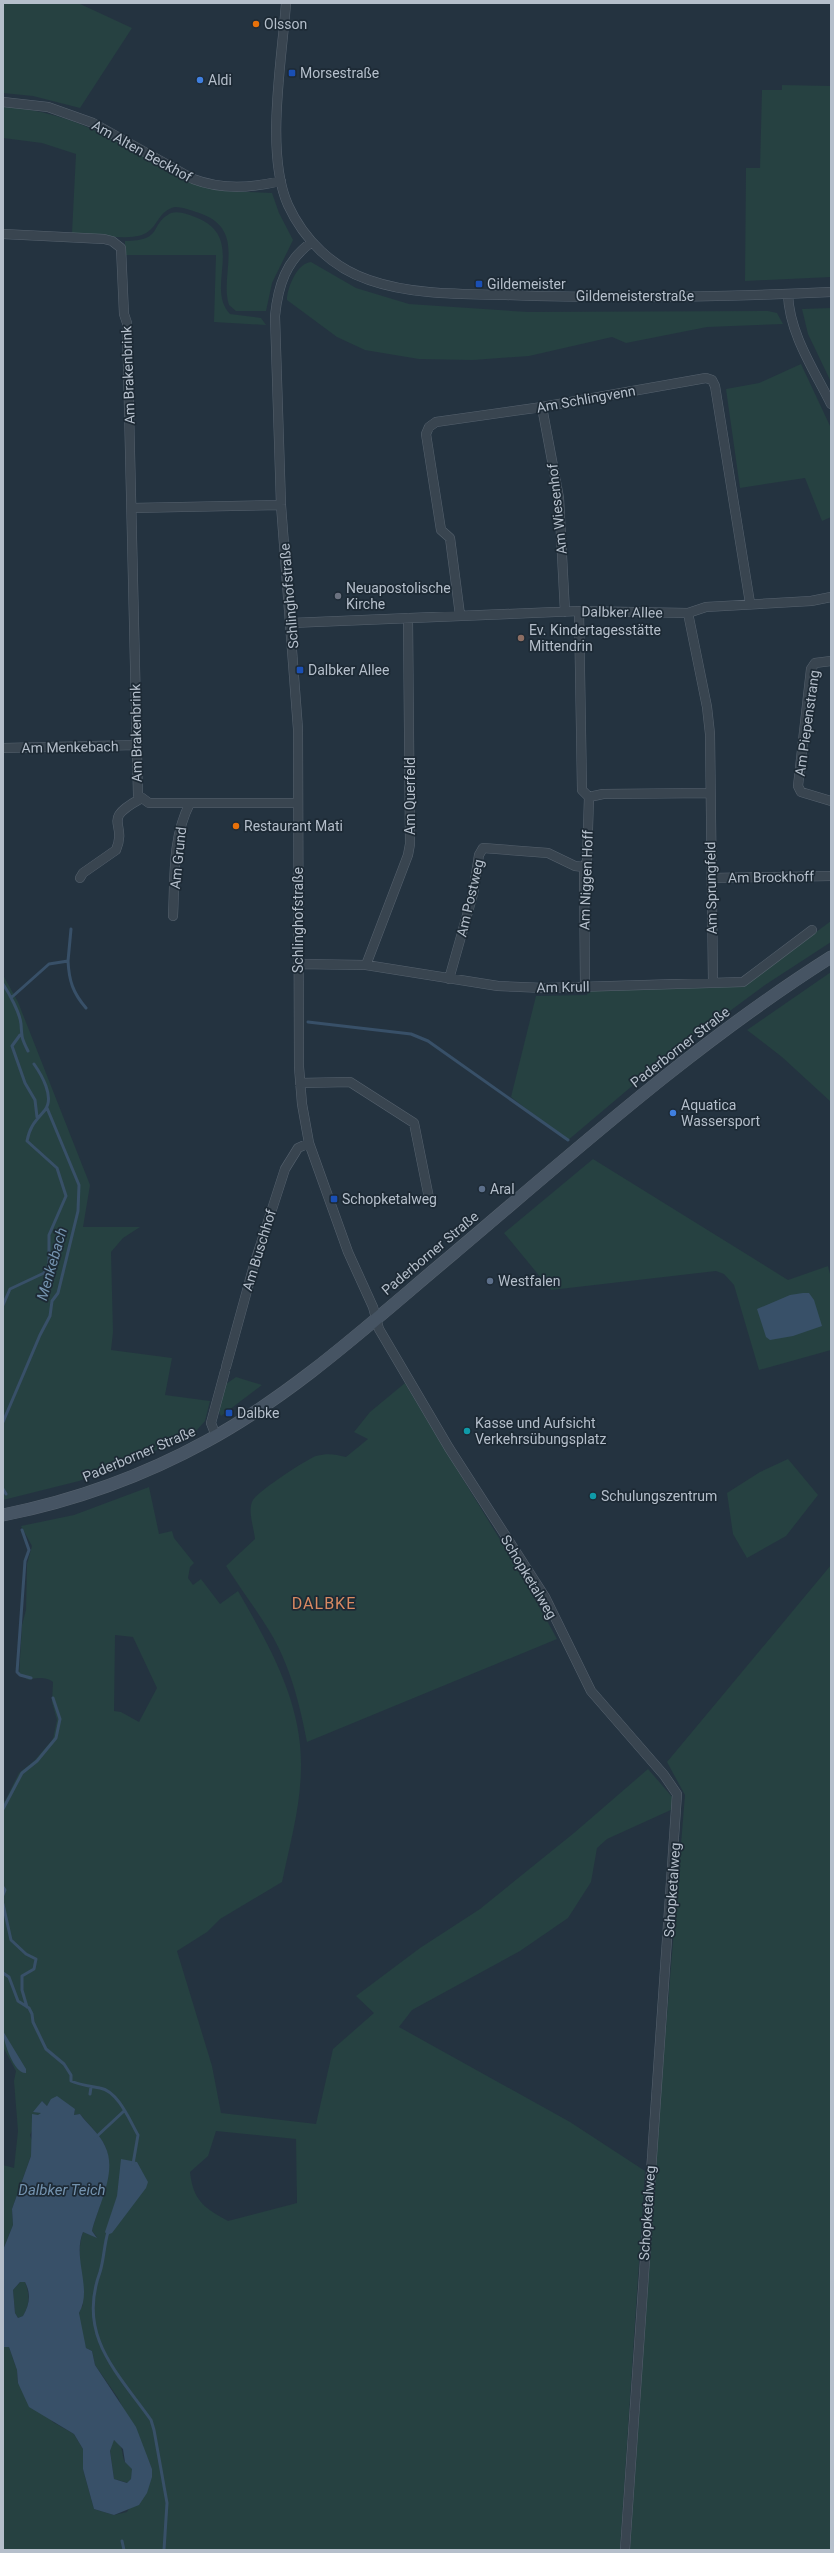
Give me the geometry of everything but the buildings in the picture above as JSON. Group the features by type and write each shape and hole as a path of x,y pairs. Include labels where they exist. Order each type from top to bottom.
{"main road":[{"name":"Paderborner Straße","path":"8,1513 117,1482 165,1462 216,1436 281,1394 376,1318 697,1050 788,984 831,957"}],"street":[{"name":"Gildemeisterstraße","path":"286,3 277,122 277,144 281,181 292,212 312,242 330,259 359,276 386,285 419,290 571,297 788,294"},
{"name":"Am Alten Beckhof","path":"3,102 48,107 93,123 204,184 239,188 281,181"},
{"name":"Am Brakenbrink","path":"3,234 104,239 117,244 122,254 124,314 127,323 137,789 140,799 149,803 298,803"},
{"name":"Schlinghofstraße","path":"312,242 304,247 286,270 277,299 275,343 281,505 298,729 298,964 300,1083 309,1143 328,1201 348,1252 372,1303 376,1318"},
{"path":"831,292 788,294 790,315 797,334 831,404"},
{"name":"Am Schlingvenn","path":"460,615 450,538 441,530 426,434 429,426 436,422 542,407 706,378 712,380 715,386 750,603"},
{"name":"Am Wiesenhof","path":"542,407 559,498 566,612"},
{"path":"132,508 281,505"},
{"name":"Dalbker Allee","path":"291,623 578,611 688,613 706,607 811,600 831,597"},
{"name":"Am Niggen Hoff","path":"578,611 582,790 589,797 587,861 584,866 585,987"},
{"name":"Am Sprungfeld","path":"688,613 707,707 710,734 713,982"},
{"name":"Am Querfeld","path":"366,966 408,855 410,844 408,618"},
{"name":"Am Piepenstrang","path":"831,661 815,663 812,669 798,786 801,792 831,801"},
{"name":"Am Menkebach","path":"3,748 137,745"},
{"path":"589,797 603,794 710,793"},
{"path":"80,878 83,873 116,850 119,844 116,818 120,811 140,799"},
{"name":"Am Grund","path":"173,916 177,837 182,820 190,803"},
{"name":"Am Postweg","path":"449,979 473,894 479,855 483,848 548,853 575,866 584,866"},
{"name":"Am Brockhoff","path":"711,878 831,876"},
{"name":"Am Krull","path":"298,964 366,966 498,986 585,987 742,982 812,930"},
{"path":"300,1083 350,1082 414,1123 429,1198"},
{"name":"Am Buschhof","path":"216,1436 211,1423 254,1265 285,1168 298,1148 309,1143"},
{"name":"Schopketalweg","path":"376,1318 379,1329 449,1448 545,1597 591,1691 664,1775 677,1794 625,2550"}],"green space":[{"path":"3,3 78,3 132,28 80,108 33,96 3,93"},
{"path":"782,85 831,86 831,277 745,281 746,168 760,168 762,90 782,90"},
{"path":"3,107 30,110 79,124 101,133 191,183 224,191 272,193 279,213 293,240 272,283 266,311 236,311 229,305 227,293 229,255 228,242 224,231 216,222 202,214 185,208 175,207 169,209 150,230 139,236 110,237 72,233 76,154 42,143 3,138"},
{"path":"177,212 186,214 211,226 219,237 223,249 221,290 223,303 230,314 261,318 266,325 214,322 216,255 125,255 125,241 146,238 151,235 164,217 171,213"},
{"path":"311,262 356,288 409,304 528,312 768,311 777,313 783,324 707,327 626,343 612,337 529,356 473,360 419,359 365,350 337,337 287,300 291,283 297,271 306,263"},
{"path":"831,308 831,382 808,334 802,309"},
{"path":"801,364 831,428 831,517 822,521 805,478 740,488 726,389 759,383"},
{"path":"831,921 831,942 765,985 700,1033 696,1032 567,1141 511,1097 536,996 587,995 588,991 743,986"},
{"path":"831,972 831,1102 782,1057 747,1030"},
{"path":"3,975 18,1002 90,1185 83,1227 140,1227 123,1238 111,1252 113,1332 111,1350 172,1358 165,1395 210,1401 205,1421 196,1431 164,1447 79,1481 3,1500"},
{"path":"593,1159 788,1280 828,1266 831,1278 831,1350 759,1370 734,1285 724,1274 716,1271 551,1290 504,1233"},
{"path":"236,1377 262,1385 221,1416 219,1412 226,1384"},
{"path":"405,1383 539,1606 557,1639 307,1742 289,1672 283,1658 270,1632 226,1566 255,1539 251,1519 251,1504 256,1496 283,1476 316,1456 331,1454 346,1457 368,1439 354,1432 370,1412"},
{"path":"788,1459 818,1495 786,1536 747,1558 733,1534 727,1493 760,1472"},
{"path":"149,1487 159,1534 172,1531 174,1538 194,1563 190,1567 188,1578 193,1585 201,1579 220,1604 238,1591 272,1653 282,1675 296,1719 300,1742 301,1781 282,1882 220,1919 207,1932 177,1951 212,2066 221,2113 316,2124 333,2049 374,2013 356,1996 420,1948 480,1909 574,1833 648,1769 674,1799 673,1809 607,1839 597,1848 591,1882 568,1918 520,1951 412,2010 399,2027 570,2122 645,2171 620,2550 3,2550 4,2347 9,2347 17,2370 18,2383 53,2422 74,2434 83,2449 83,2469 94,2509 114,2515 127,2512 152,2469 118,2398 95,2365 92,2351 86,2348 80,2327 79,2314 83,2303 80,2258 81,2240 83,2232 97,2237 92,2231 105,2188 108,2156 103,2142 97,2134 80,2114 74,2115 75,2109 50,2103 47,2106 42,2101 41,2113 30,2135 32,2141 31,2156 12,2209 13,2225 3,2250 3,2165 14,2168 18,2131 14,2081 16,2071 3,2047 3,1801 5,1801 19,1773 34,1761 53,1739 57,1720 52,1702 53,1682 48,1679 41,1678 29,1680 19,1675 22,1625 26,1610 27,1564 32,1546 21,1526 74,1515","holes":["115,1635 133,1637 157,1688 139,1722 121,1712 114,1711","216,2131 296,2139 297,2203 228,2221 206,2207 201,2202 194,2190 190,2172 208,2156"]},
{"path":"831,1565 831,2550 630,2550 664,2052 685,1795 667,1762"},
{"path":"20,2282 25,2282 28,2291 28,2299 27,2307 23,2316 18,2318 15,2313 13,2290"},
{"path":"113,2440 117,2441 121,2446 125,2462 133,2469 131,2479 128,2483 114,2479 110,2451"}],"water":[{"path":"809,1293 814,1300 822,1326 793,1336 770,1340 766,1337 757,1309 790,1295"},
{"path":"3,2031 26,2069 26,2073 22,2072 13,2063 7,2049"},
{"name":"Dalbker Teich","path":"57,2096 75,2109 74,2115 80,2114 103,2142 108,2156 109,2167 106,2189 92,2231 97,2238 83,2232 80,2242 84,2294 83,2304 79,2313 86,2348 92,2351 95,2365 136,2427 152,2469 152,2477 147,2493 139,2505 114,2515 94,2509 83,2469 83,2449 74,2434 29,2407 18,2383 17,2370 9,2347 3,2347 3,2250 13,2225 12,2209 31,2156 32,2114 38,2115 41,2113 33,2112 42,2101 47,2106 51,2099","holes":["20,2282 25,2282 29,2299 23,2316 18,2318 15,2313 13,2290","114,2440 123,2449 125,2462 132,2469 131,2479 127,2483 114,2479 110,2451"]},
{"path":"121,2159 137,2162 148,2182 146,2188 112,2233 107,2235 105,2232 117,2196"}],"waterway":[{"path":"68,961 71,929"},
{"path":"12,997 49,964 68,961 69,975 72,986 86,1008"},
{"name":"Menkebach","path":"3,984 19,1014 22,1037 28,1051"},
{"path":"308,1022 411,1034 428,1041 568,1140"},
{"name":"Menkebach","path":"20,1035 12,1046 25,1083 35,1100 37,1117"},
{"name":"Menkebach","path":"3,1305 10,1289 44,1273 49,1264 49,1235 66,1196 57,1168 27,1141 36,1120 48,1105 48,1092 46,1086 34,1064"},
{"name":"Menkebach","path":"3,1422 40,1335 50,1316 52,1301 58,1293 78,1211 79,1185 47,1108"},
{"name":"Menkebach","path":"3,1489 6,1494"},
{"name":"Menkebach","path":"22,1530 29,1550 25,1561 17,1672 20,1675 31,1678"},
{"name":"Menkebach","path":"3,1809 22,1773 37,1761 56,1738 60,1719 53,1698"},
{"name":"Menkebach","path":"3,1887 5,1890 3,1895"},
{"name":"Menkebach","path":"3,1904 11,1940 26,1954 36,1959 34,1969 22,1976 22,1990 27,2007"},
{"name":"Menkebach","path":"3,1973 9,1977 18,2001 29,2008 32,2014 33,2022 46,2049 64,2064 71,2075 71,2081 106,2090 118,2100 123,2107 138,2135 133,2164"},
{"name":"Menkebach","path":"90,2094 91,2087"},
{"path":"95,2138 124,2111"},
{"path":"108,2232 94,2294 93,2315 97,2334 113,2368 151,2420 167,2503 164,2550"},
{"path":"122,2541 124,2550"}],"place":[{"name":"Olsson","path":"256,24"},
{"name":"Morsestraße","path":"292,73"},
{"name":"Aldi","path":"200,80"},
{"name":"Gildemeister","path":"479,284"},
{"name":"Neuapostolische Kirche","path":"338,596"},
{"name":"Ev. Kindertagesstätte Mittendrin","path":"521,638"},
{"name":"Dalbker Allee","path":"300,670"},
{"name":"Restaurant Mati","path":"236,826"},
{"name":"Aquatica Wassersport","path":"673,1113"},
{"name":"Aral","path":"482,1189"},
{"name":"Schopketalweg","path":"334,1199"},
{"name":"Westfalen","path":"490,1281"},
{"name":"Dalbke","path":"229,1413"},
{"name":"Kasse und Aufsicht Verkehrsübungsplatz","path":"467,1431"},
{"name":"Schulungszentrum","path":"593,1496"}],"district":[{"name":"DALBKE","path":"324,1603"}]}
